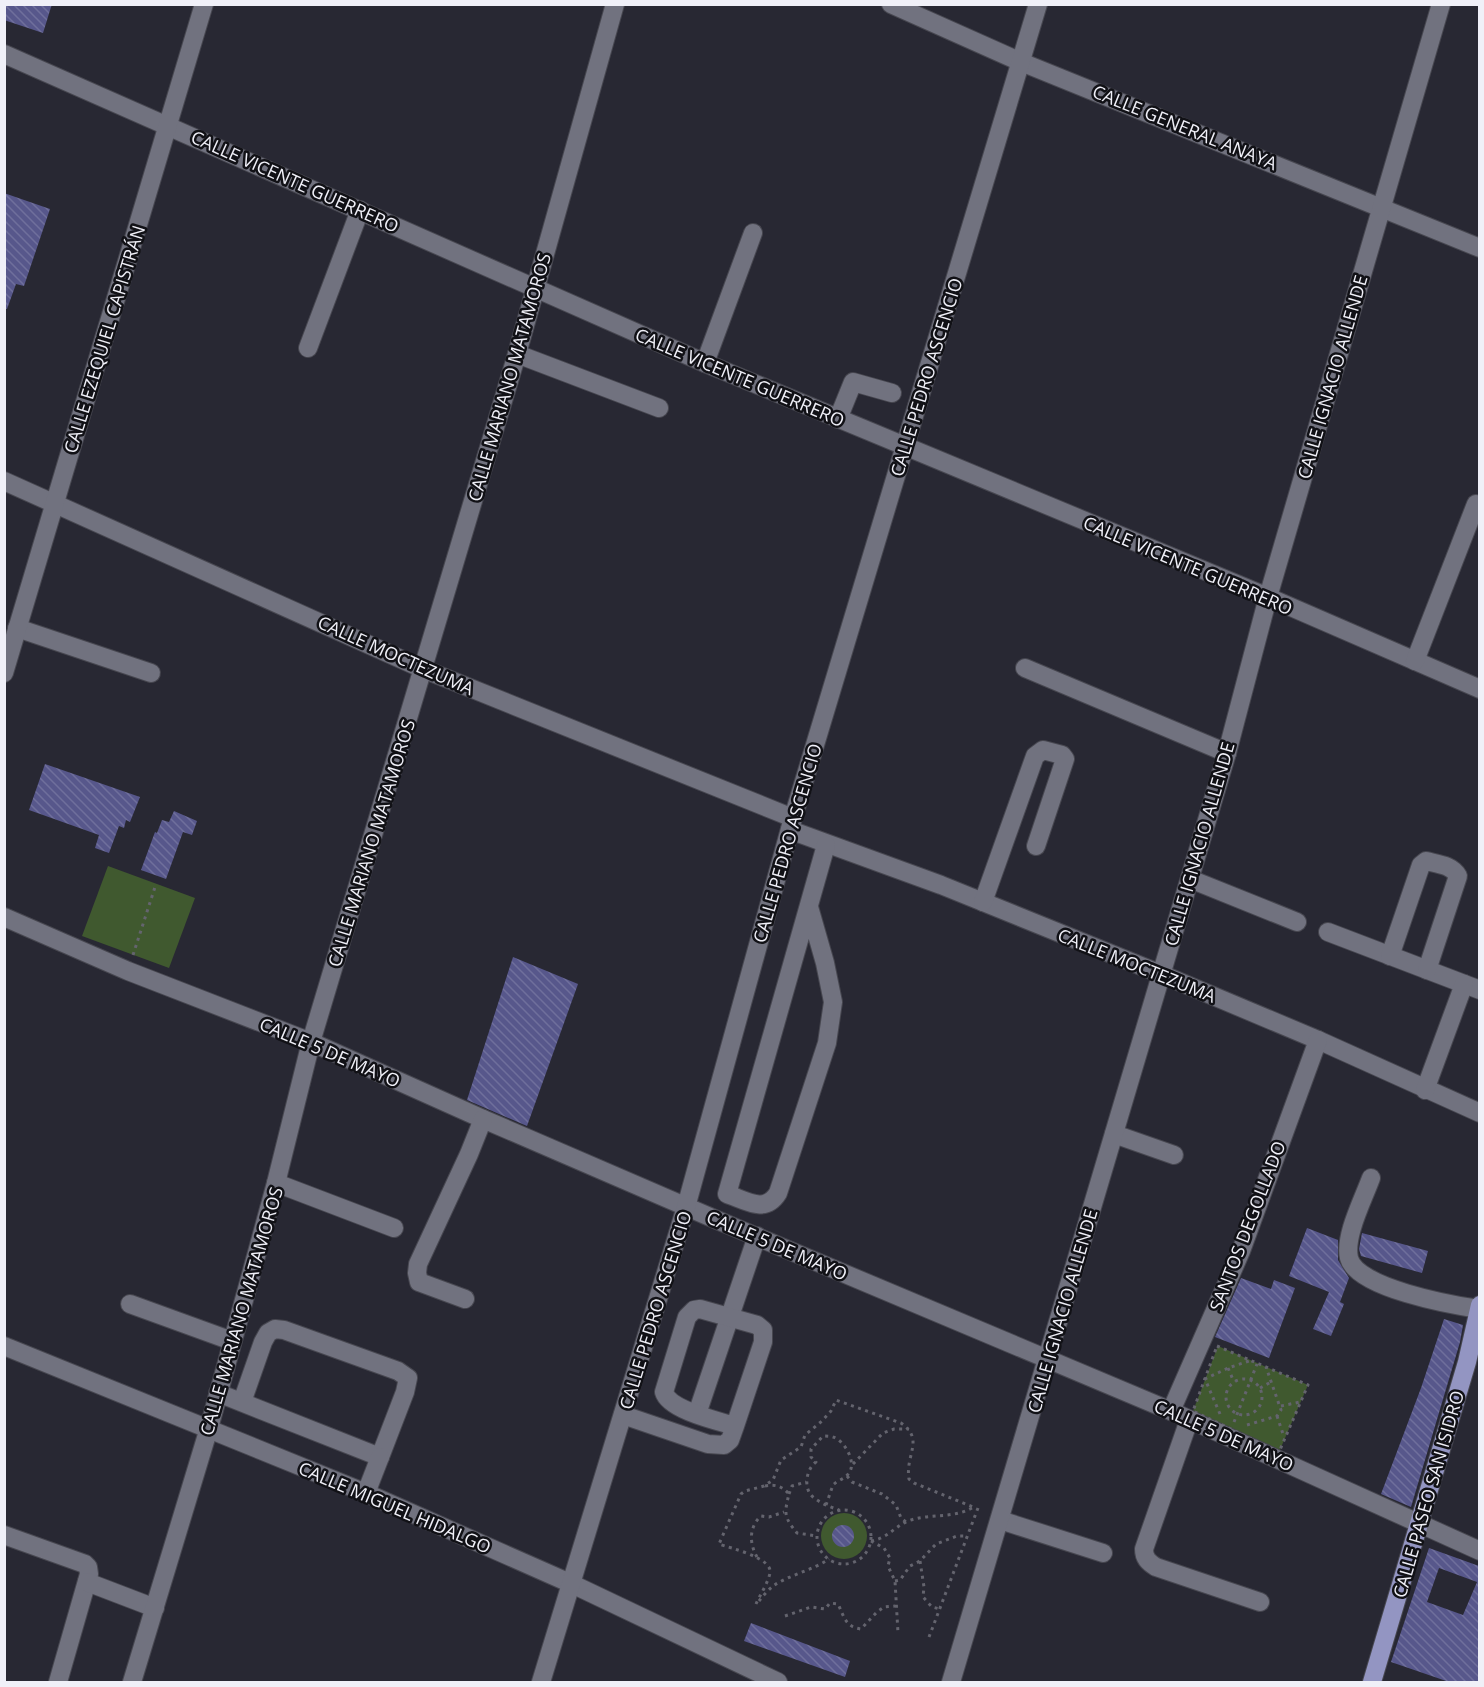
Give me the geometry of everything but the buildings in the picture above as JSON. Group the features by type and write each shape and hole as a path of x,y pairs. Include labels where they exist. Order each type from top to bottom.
{"main road":[{"name":"CALLE PASEO SAN ISIDRO","path":"1372,1683 1467,1362 1479,1307"}],"street":[{"name":"CALLE EZEQUIEL CAPISTRÁN","path":"4,673 204,4"},
{"name":"CALLE MARIANO MATAMOROS","path":"132,1683 218,1393 276,1183 311,1041 517,354 615,4"},
{"name":"CALLE GENERAL ANAYA","path":"891,4 1021,62 1479,248"},
{"name":"CALLE PEDRO ASCENCIO","path":"542,1683 686,1207 791,824 1038,4"},
{"name":"CALLE IGNACIO ALLENDE","path":"951,1683 1161,974 1197,882 1227,753 1268,597 1441,4"},
{"name":"CALLE VICENTE GUERRERO","path":"4,54 705,363 1268,597 1479,690"},
{"path":"308,348 360,210"},
{"path":"705,363 753,233"},
{"path":"517,354 659,408"},
{"path":"838,419 853,382 892,393"},
{"name":"CALLE MOCTEZUMA","path":"4,481 423,669 791,824 826,844 941,885 1161,974 1318,1040 1479,1113"},
{"path":"1415,661 1476,504"},
{"path":"17,628 151,673"},
{"path":"1025,668 1227,753"},
{"path":"983,902 1035,756 1043,750 1062,755 1065,759 1036,846"},
{"path":"717,1220 727,1194 826,844"},
{"path":"1390,956 1420,865 1426,861 1449,867 1455,870 1458,876 1427,970"},
{"path":"1197,882 1297,922"},
{"path":"727,1194 766,1205 778,1193 827,1043 832,1002 825,963 809,907"},
{"name":"CALLE 5 DE MAYO","path":"4,917 128,971 311,1041 686,1207 1172,1411 1479,1551"},
{"path":"1328,932 1472,987 1425,1090"},
{"name":"SANTOS DEGOLLADO","path":"1172,1411 1241,1251 1318,1040"},
{"path":"465,1299 419,1282 418,1264 483,1119"},
{"path":"1114,1134 1174,1155"},
{"path":"1371,1178 1348,1242 1349,1261 1365,1278 1404,1293 1479,1307"},
{"path":"276,1183 394,1228"},
{"path":"697,1414 757,1236"},
{"path":"130,1304 232,1341"},
{"path":"623,1415 708,1444 724,1445 730,1440 735,1426 764,1342 763,1330 757,1325 700,1309 694,1310 687,1317 664,1392 665,1398 672,1404 697,1414 735,1426"},
{"path":"242,1402 262,1341 268,1333 275,1329 284,1330 398,1371 408,1378 408,1384 366,1493"},
{"name":"CALLE MIGUEL HIDALGO","path":"4,1346 366,1493 572,1584 778,1683"},
{"path":"218,1393 380,1457"},
{"path":"1189,1419 1144,1549 1144,1556 1156,1567 1260,1602"},
{"path":"1000,1520 1103,1553"},
{"path":"4,1535 84,1564 87,1574 58,1683"},
{"path":"87,1574 155,1608"}],"path":[{"path":"128,971 156,884"},
{"path":"1218,1346 1251,1360 1308,1385 1279,1452 1192,1411 1218,1346"},
{"path":"1205,1379 1251,1360"},
{"path":"1232,1430 1257,1363"},
{"path":"1232,1430 1277,1416 1281,1410 1266,1366"},
{"path":"1228,1368 1234,1382"},
{"path":"1242,1378 1250,1380 1260,1388 1263,1398 1256,1411 1248,1415 1237,1414 1231,1411 1225,1401 1227,1389 1242,1378"},
{"path":"1205,1379 1226,1427"},
{"path":"1260,1388 1271,1382"},
{"path":"764,1486 773,1480 782,1460 801,1447 805,1435 831,1411 836,1400 902,1424 911,1430 915,1438 909,1460 909,1479 914,1484 979,1509 929,1637"},
{"path":"1215,1404 1225,1401"},
{"path":"1281,1406 1300,1402"},
{"path":"1256,1411 1260,1421"},
{"path":"1277,1416 1285,1438"},
{"path":"826,1505 833,1485 848,1476 853,1464 883,1433 894,1429 911,1430"},
{"path":"839,1510 824,1519 818,1536 819,1545 829,1559 838,1563 856,1561 863,1556 871,1541 871,1533 863,1517 848,1510 839,1510 826,1505 813,1497 807,1482 811,1465 816,1462 811,1457 811,1449 823,1436 832,1436 839,1440 853,1464"},
{"path":"848,1476 852,1482 882,1494 896,1505 901,1518 906,1521"},
{"path":"807,1482 792,1486 784,1512 787,1520 798,1533 818,1536"},
{"path":"789,1494 784,1488 775,1485 745,1491 741,1494 718,1544 758,1558 769,1566 770,1572 756,1604 772,1586 803,1571 820,1566 829,1559"},
{"path":"871,1541 888,1535 906,1521 957,1515 973,1507"},
{"path":"758,1558 750,1544 758,1518 784,1512"},
{"path":"895,1581 900,1580 910,1566 920,1561 936,1544 957,1536 967,1536"},
{"path":"871,1541 884,1548 890,1558 888,1566 895,1581 898,1633"},
{"path":"920,1561 924,1587 923,1597 932,1607 940,1609"},
{"path":"785,1616 811,1607 825,1609 830,1603 838,1604 842,1617 853,1628 861,1629 884,1607 896,1606"}],"green space":[{"path":"108,866 195,898 169,968 82,936"},
{"path":"1218,1346 1308,1385 1279,1452 1193,1411"},
{"path":"844,1513 860,1520 867,1536 860,1552 844,1559 828,1552 821,1536 828,1520"}]}
